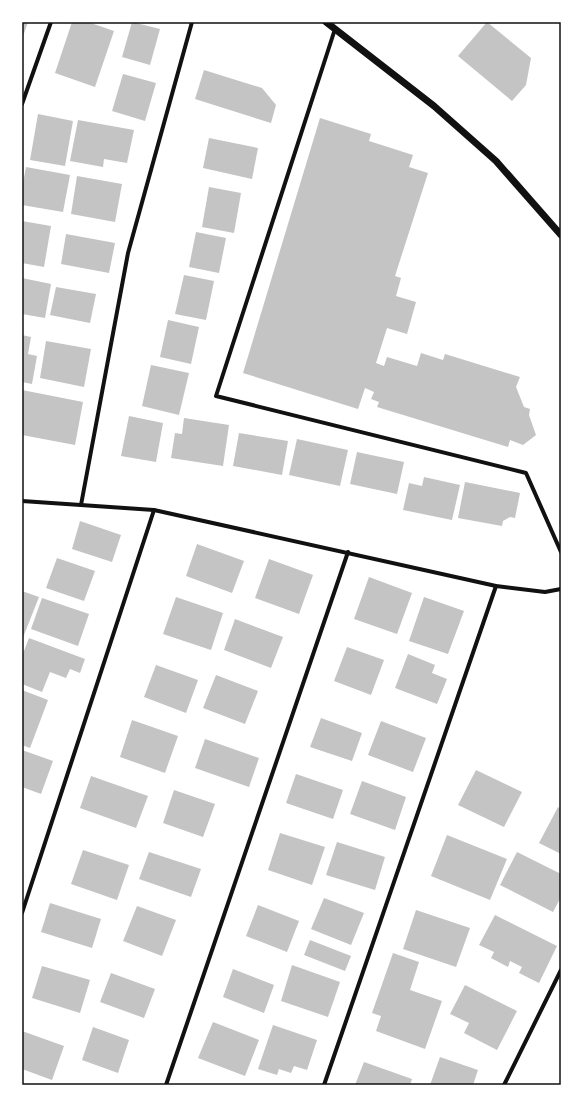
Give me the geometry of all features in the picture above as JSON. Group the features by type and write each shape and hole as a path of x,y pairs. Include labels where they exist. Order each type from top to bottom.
{"street":[{"path":"22,104 51,22"},
{"path":"81,505 128,253 192,22"},
{"path":"326,22 434,106 496,161 561,235"},
{"path":"335,29 216,396 526,473 561,552"},
{"path":"22,501 154,510 496,586 545,592 561,589"},
{"path":"22,913 154,510"},
{"path":"166,1085 348,552"},
{"path":"324,1085 496,586"},
{"path":"22,894 28,896"},
{"path":"504,1085 561,970"}],"building":[{"path":"22,22 28,22 22,39"},
{"path":"72,22 88,22 114,31 95,87 55,73"},
{"path":"132,22 160,29 150,65 122,57"},
{"path":"487,22 531,58 526,85 512,101 458,56"},
{"path":"204,70 262,88 276,105 271,123 195,99"},
{"path":"123,74 156,83 145,121 112,111"},
{"path":"38,114 73,121 65,166 30,160"},
{"path":"320,118 371,134 369,141 413,155 409,167 428,173 395,276 401,278 396,296 416,302 407,334 387,328 376,363 384,366 387,357 417,366 421,353 443,360 445,354 520,377 516,387 524,407 530,409 529,415 536,435 523,445 510,440 508,447 377,407 379,402 371,399 374,392 365,388 358,409 243,373"},
{"path":"78,120 134,130 127,163 104,159 103,167 70,161"},
{"path":"209,138 258,148 252,179 203,168"},
{"path":"26,167 70,175 63,212 22,205 22,188"},
{"path":"77,176 122,184 115,222 71,214"},
{"path":"209,187 241,193 234,233 202,227"},
{"path":"22,221 51,226 44,267 22,263"},
{"path":"196,232 226,238 219,273 189,267"},
{"path":"66,234 115,243 109,273 61,264"},
{"path":"184,275 214,281 206,320 175,314"},
{"path":"22,278 51,284 45,318 22,314"},
{"path":"56,287 96,294 90,323 50,315"},
{"path":"168,320 199,327 191,364 160,357"},
{"path":"22,335 31,337 28,354 37,356 32,384 22,382"},
{"path":"46,341 91,349 84,387 40,378"},
{"path":"151,365 189,373 179,415 142,406"},
{"path":"22,390 83,402 75,445 22,435"},
{"path":"129,416 163,423 156,462 121,456"},
{"path":"184,418 229,425 223,466 171,458 175,433 182,434"},
{"path":"239,433 288,441 282,475 233,466"},
{"path":"297,439 348,450 340,486 289,475"},
{"path":"357,452 404,462 397,494 350,484"},
{"path":"424,477 460,485 452,520 403,510 409,483 422,486"},
{"path":"465,482 520,493 515,518 510,517 503,521 502,526 458,518"},
{"path":"80,521 121,535 112,562 72,549"},
{"path":"197,544 244,561 232,593 186,576"},
{"path":"57,558 95,571 84,601 46,588"},
{"path":"269,559 313,575 299,614 255,598"},
{"path":"369,577 412,593 397,634 354,619"},
{"path":"22,591 39,597 22,640"},
{"path":"176,597 223,613 211,650 163,634"},
{"path":"424,597 464,611 448,654 409,641"},
{"path":"42,598 89,614 78,646 31,629"},
{"path":"235,619 283,637 271,668 224,650"},
{"path":"29,638 85,659 80,673 70,669 66,678 50,672 42,692 22,684 22,656"},
{"path":"347,647 384,660 371,695 334,681"},
{"path":"408,654 435,665 432,673 447,679 437,704 395,688"},
{"path":"156,665 198,680 186,713 144,697"},
{"path":"216,675 258,691 245,724 203,708"},
{"path":"22,690 48,700 30,748 22,745"},
{"path":"321,718 362,733 352,761 310,747"},
{"path":"132,720 178,736 165,773 120,757"},
{"path":"381,721 426,738 413,772 368,755"},
{"path":"205,739 259,758 249,787 195,768"},
{"path":"22,750 53,761 41,794 22,787"},
{"path":"476,770 522,792 504,827 458,805"},
{"path":"296,774 343,790 333,819 286,803"},
{"path":"91,776 148,796 136,828 80,808"},
{"path":"362,781 406,797 395,830 350,814"},
{"path":"174,790 215,804 203,837 163,823"},
{"path":"558,807 561,809 561,854 539,843"},
{"path":"280,833 325,847 312,885 268,870"},
{"path":"447,835 507,859 490,900 431,876"},
{"path":"337,842 385,857 375,890 326,875"},
{"path":"83,850 129,865 117,900 71,884"},
{"path":"149,852 201,869 191,897 139,879"},
{"path":"517,852 561,874 561,897 553,912 500,885"},
{"path":"324,898 364,913 351,945 311,929"},
{"path":"50,903 101,919 92,948 41,932"},
{"path":"258,905 299,921 287,952 246,936"},
{"path":"137,906 176,920 162,956 123,941"},
{"path":"416,910 470,928 456,967 403,949"},
{"path":"495,915 557,946 539,983 519,973 522,967 510,961 508,967 491,958 494,952 479,945"},
{"path":"310,940 351,956 345,971 304,955"},
{"path":"393,953 419,962 410,990 442,1001 425,1049 376,1031 381,1016 372,1013"},
{"path":"292,965 340,982 328,1017 281,1001"},
{"path":"42,966 90,980 80,1013 32,998"},
{"path":"233,969 274,985 264,1013 223,997"},
{"path":"111,973 155,989 144,1018 100,1002"},
{"path":"465,985 517,1011 497,1050 464,1033 469,1023 450,1014"},
{"path":"213,1022 259,1040 245,1076 198,1058"},
{"path":"273,1025 317,1040 307,1070 294,1066 291,1073 279,1069 277,1075 258,1069"},
{"path":"93,1027 129,1040 118,1073 82,1060"},
{"path":"22,1031 64,1046 52,1080 22,1069"},
{"path":"440,1057 478,1070 473,1085 430,1085"},
{"path":"364,1062 412,1079 410,1085 355,1085"}]}
